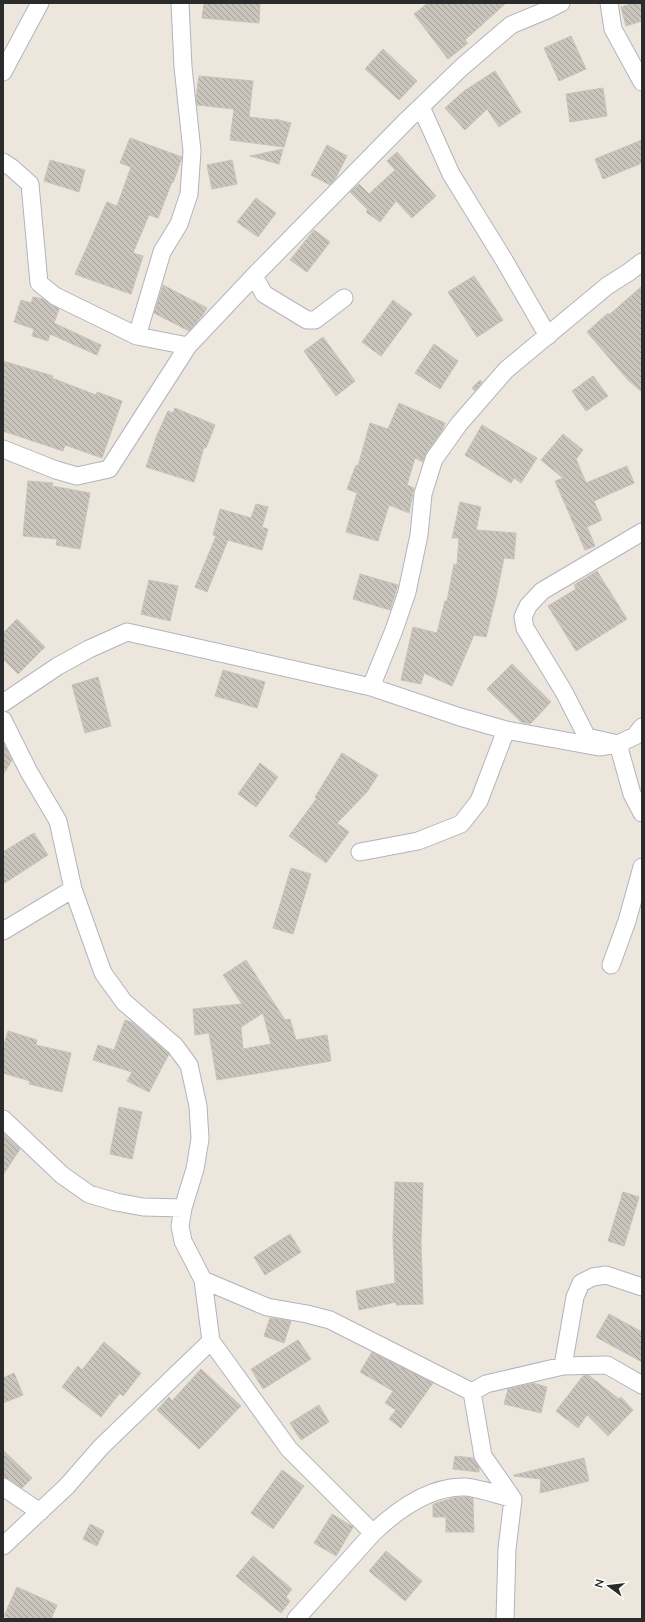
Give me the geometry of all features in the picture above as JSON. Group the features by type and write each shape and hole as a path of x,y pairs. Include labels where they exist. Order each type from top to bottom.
{"street":[{"path":"3,72 40,3"},
{"path":"137,336 162,252 179,224 189,194 192,151 180,3"},
{"path":"3,449 56,470 77,476 109,469 188,346 254,276 462,67 511,25 561,3"},
{"path":"610,3 613,29 642,82"},
{"path":"421,107 451,174 504,260 548,336"},
{"path":"3,162 30,184 39,283 55,296 137,336 188,346"},
{"path":"372,687 407,592 419,535 423,494 434,459 459,424 506,370 607,286 642,262"},
{"path":"254,276 264,294 308,320 315,320 344,298"},
{"path":"618,744 587,737 564,692 525,628 523,617 528,606 542,591 642,532"},
{"path":"3,703 58,666 89,649 127,632 372,687 460,717 506,730 599,747 618,744 635,736 642,727"},
{"path":"3,720 29,772 58,821 73,889 103,973 124,1002 176,1046 189,1064 198,1106 200,1139 195,1169 183,1208 180,1226 183,1241 203,1280 211,1341 289,1449 373,1533"},
{"path":"360,852 418,841 461,824 479,801 506,730"},
{"path":"618,744 632,794 642,813"},
{"path":"611,966 627,921 642,867"},
{"path":"3,931 73,889"},
{"path":"3,1119 62,1175 89,1194 116,1202 143,1207 183,1208"},
{"path":"563,1366 575,1297 581,1283 593,1277 606,1275 642,1287"},
{"path":"203,1280 267,1307 307,1314 330,1320 472,1392"},
{"path":"3,1546 67,1486 101,1447 211,1341"},
{"path":"472,1392 486,1384 563,1366 607,1365 642,1385"},
{"path":"472,1392 483,1456 513,1499 507,1549 505,1619"},
{"path":"3,1487 40,1512"},
{"path":"296,1619 373,1533 390,1517 438,1490 466,1487 513,1499"}],"building":[{"path":"204,3 260,3 259,23 202,18"},
{"path":"428,3 506,3 465,40 468,43 448,59 414,14"},
{"path":"634,3 642,3 642,21 626,26 621,7"},
{"path":"571,36 586,69 559,81 544,48"},
{"path":"383,49 417,81 399,100 365,69"},
{"path":"495,71 521,112 499,127 487,109 465,130 445,108 464,91"},
{"path":"199,76 253,81 249,117 275,119 291,123 284,147 230,140 234,109 197,105 196,98"},
{"path":"603,88 607,116 570,122 566,94"},
{"path":"130,138 182,157 158,218 149,215 133,253 143,256 131,294 75,274 107,202 117,206 131,167 120,163"},
{"path":"642,140 642,163 603,179 595,159"},
{"path":"327,145 347,156 335,179 330,185 311,175"},
{"path":"283,149 279,164 250,156"},
{"path":"397,152 436,196 412,218 396,201 380,222 366,212 368,210 350,192 359,184 369,194 395,170 387,161"},
{"path":"50,160 85,170 79,192 44,181"},
{"path":"232,160 237,184 212,189 207,165"},
{"path":"256,198 276,213 258,237 237,222"},
{"path":"314,230 330,242 307,272 290,260"},
{"path":"474,276 503,320 477,337 448,292"},
{"path":"163,285 207,308 189,331 154,313"},
{"path":"642,286 642,392 628,380 587,332"},
{"path":"33,297 43,299 59,309 54,323 101,345 97,355 50,334 48,341 32,336 34,329 14,322 21,300 31,303"},
{"path":"393,300 412,314 381,356 362,342"},
{"path":"323,337 355,381 336,396 304,351"},
{"path":"434,344 458,361 440,389 415,373"},
{"path":"3,361 53,376 52,378 96,395 97,392 122,401 102,458 65,445 63,451 3,431"},
{"path":"593,376 608,396 586,411 572,391"},
{"path":"480,380 482,382 475,391 472,388"},
{"path":"399,403 445,423 442,431 426,453 423,462 415,458 407,485 414,488 409,513 389,505 378,541 346,532 357,493 347,489 356,465 358,466 370,423 388,429"},
{"path":"175,408 215,425 206,448 204,447 194,482 146,467 157,435 168,411 173,413"},
{"path":"482,425 537,458 521,483 514,478 511,483 465,455"},
{"path":"563,434 583,450 576,459 586,483 627,466 634,483 594,501 602,520 587,527 595,546 585,550 555,481 563,478 541,460"},
{"path":"28,481 53,483 52,486 90,493 80,549 56,545 57,539 23,536"},
{"path":"460,502 481,507 476,530 516,533 514,559 504,558 486,637 474,635 452,686 424,673 421,684 401,680 413,627 437,633 445,601 447,601 454,564 457,565 459,538 452,538"},
{"path":"256,504 268,507 262,527 268,529 262,550 228,540 207,592 195,587 216,536 213,535 220,509 251,518"},
{"path":"597,571 627,619 576,651 548,606 576,589 574,585"},
{"path":"360,574 398,585 390,610 353,599"},
{"path":"149,580 178,586 170,621 141,614"},
{"path":"17,619 45,647 18,674 3,659 3,633"},
{"path":"512,664 551,702 530,724 521,722 487,689"},
{"path":"223,670 265,682 257,708 215,696"},
{"path":"98,677 111,726 85,733 72,685"},
{"path":"3,742 12,760 3,775"},
{"path":"342,753 378,775 367,792 337,823 349,832 326,863 289,836 317,798 315,797"},
{"path":"260,763 278,777 256,807 238,794"},
{"path":"34,833 48,855 3,884 3,852"},
{"path":"291,868 311,874 293,934 273,928"},
{"path":"246,960 285,1020 290,1019 296,1040 327,1035 331,1061 217,1080 209,1033 195,1035 193,1009 242,1004 223,975","holes":["263,1013 271,1044 243,1049 241,1027"]},
{"path":"125,1020 133,1023 169,1054 149,1092 127,1081 132,1072 93,1060 98,1045 114,1050"},
{"path":"8,1031 37,1040 36,1045 71,1053 62,1092 29,1084 30,1081 3,1073 3,1047"},
{"path":"119,1107 142,1112 132,1159 110,1154"},
{"path":"3,1133 20,1149 3,1175"},
{"path":"395,1182 423,1183 421,1242 423,1304 396,1305 396,1302 359,1310 356,1291 395,1283 393,1238"},
{"path":"623,1192 639,1197 624,1246 608,1241"},
{"path":"290,1234 301,1252 265,1275 254,1257"},
{"path":"609,1314 642,1332 642,1362 596,1337"},
{"path":"270,1318 291,1321 284,1343 264,1336"},
{"path":"298,1340 311,1359 263,1389 251,1369"},
{"path":"104,1342 141,1373 123,1396 120,1393 101,1417 62,1387 78,1366 82,1370"},
{"path":"372,1352 433,1383 401,1428 389,1419 396,1410 385,1403 393,1391 360,1372"},
{"path":"201,1369 241,1406 199,1449 157,1410 169,1397 172,1401"},
{"path":"14,1373 23,1395 3,1403 3,1378"},
{"path":"588,1375 619,1399 621,1397 633,1410 608,1436 587,1415 578,1428 556,1411 583,1376"},
{"path":"533,1383 547,1387 541,1413 504,1404 508,1389"},
{"path":"319,1405 329,1422 301,1440 290,1423"},
{"path":"3,1450 32,1478 22,1488 9,1479 3,1477"},
{"path":"455,1456 473,1458 479,1468 479,1472 453,1469"},
{"path":"584,1458 589,1481 540,1493 541,1479 514,1476 514,1475"},
{"path":"282,1470 304,1486 273,1529 251,1513"},
{"path":"453,1498 473,1498 474,1532 446,1532 446,1517 433,1517 433,1504"},
{"path":"332,1514 353,1527 336,1556 314,1543"},
{"path":"90,1524 104,1531 97,1546 83,1539"},
{"path":"386,1551 422,1581 405,1601 369,1571"},
{"path":"253,1556 292,1589 286,1597 290,1601 281,1613 236,1576"},
{"path":"17,1587 57,1605 51,1619 12,1619 4,1616"}]}
